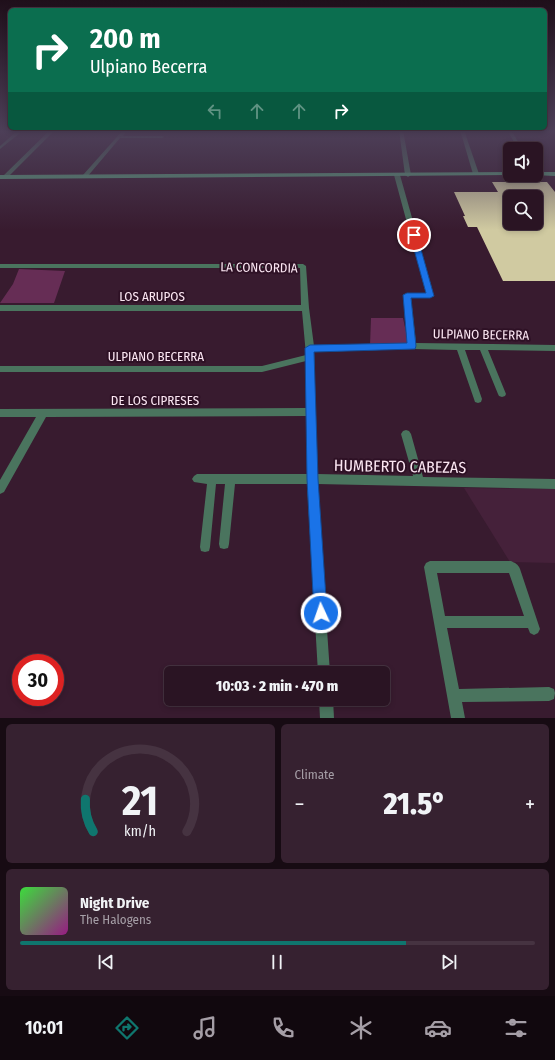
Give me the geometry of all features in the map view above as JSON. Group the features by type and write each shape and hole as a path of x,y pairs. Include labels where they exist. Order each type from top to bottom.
{"main road":[{"path":"3,177 503,174"},
{"path":"543,174 555,174"}],"street":[{"path":"3,177 17,164"},
{"path":"85,176 96,164"},
{"path":"406,164 408,175"},
{"path":"473,164 476,174"},
{"path":"397,175 430,296 407,295 412,346"},
{"name":"LA CONCORDIA","path":"0,266 304,266 305,308 310,353 312,479 324,666"},
{"name":"LOS ARUPOS","path":"0,308 305,308"},
{"name":"ULPIANO BECERRA","path":"0,369 262,369 310,353 412,346 555,348"},
{"path":"460,347 478,399"},
{"path":"483,347 502,394"},
{"name":"DE LOS CIPRESES","path":"0,413 310,412"},
{"path":"0,489 43,413"},
{"path":"406,434 419,481"},
{"name":"HUMBERTO CABEZAS","path":"197,479 312,479 555,484"},
{"path":"205,547 212,479"},
{"path":"224,544 230,479"},
{"path":"440,622 533,626 514,569 511,567 430,568 440,622 454,696 458,718"},
{"path":"454,696 549,694"},
{"path":"326,706 327,718"}],"shaded area":[{"path":"19,269 65,271 54,303 0,303 13,284"},
{"path":"371,318 403,318 409,346 370,346"},
{"path":"464,488 555,489 555,563 510,562"}],"building":[{"path":"492,182 547,182 555,192 555,281 503,281 477,227 468,227 463,216 465,216 454,192 498,192"}],"route":[{"path":"321,613 312,479 310,348 412,346 407,295 430,296 414,235"}]}
